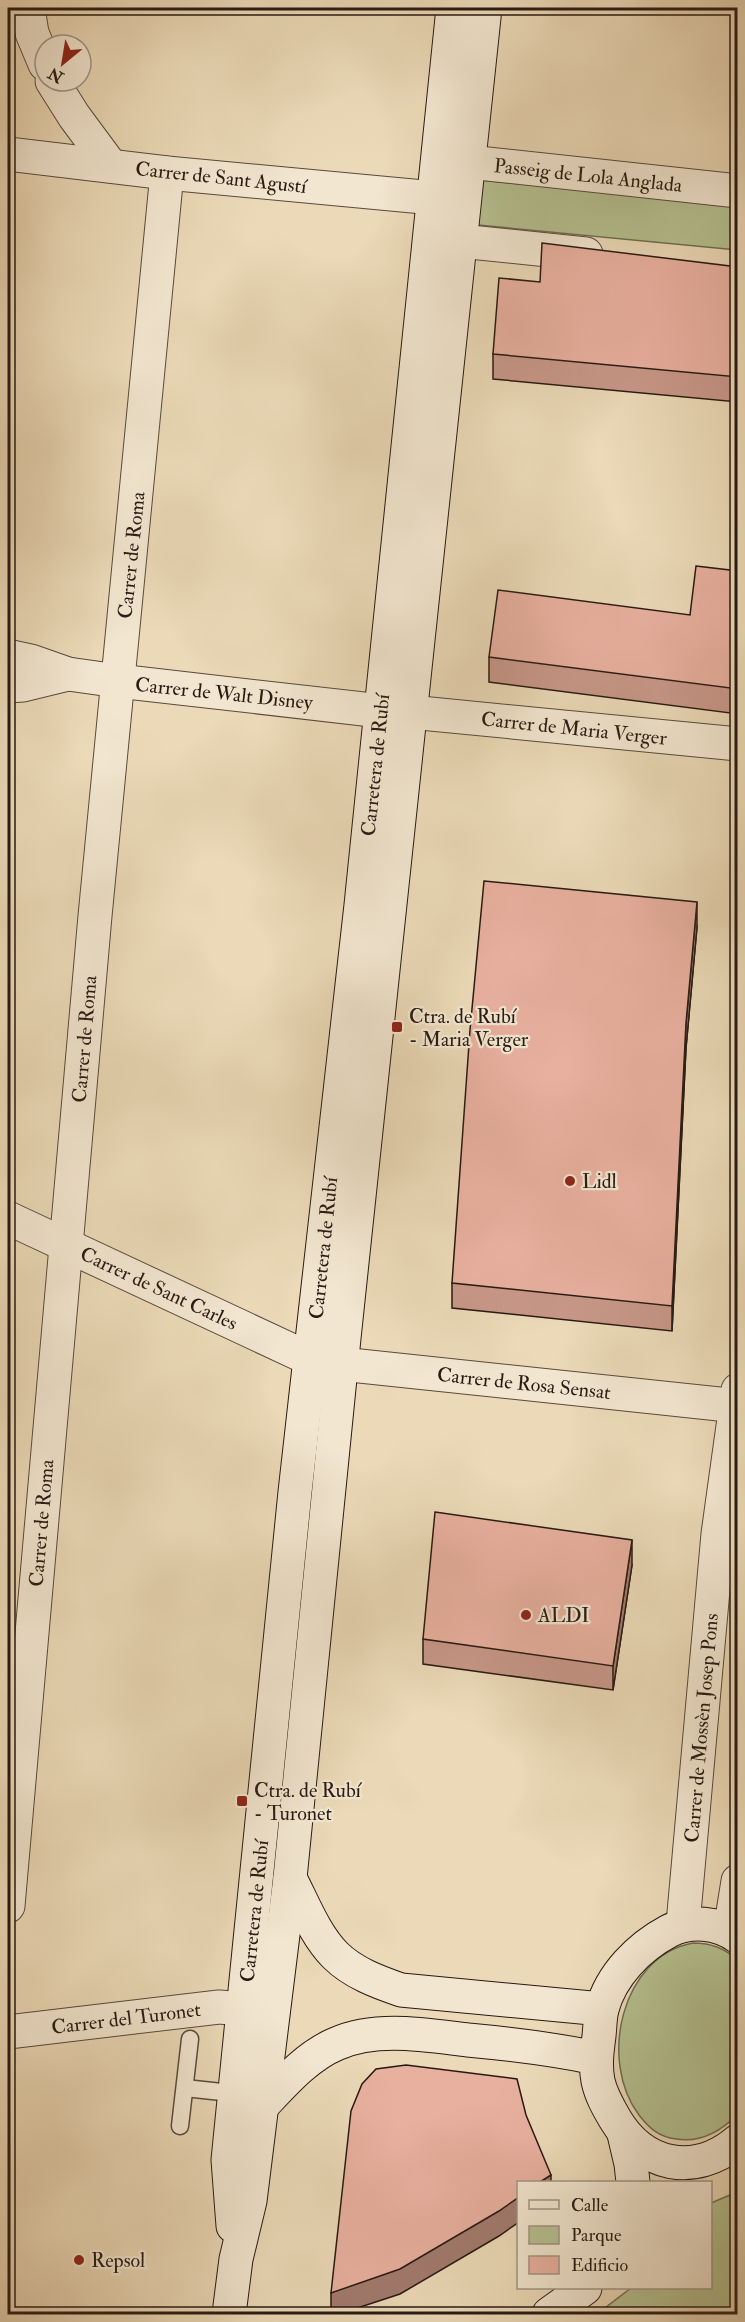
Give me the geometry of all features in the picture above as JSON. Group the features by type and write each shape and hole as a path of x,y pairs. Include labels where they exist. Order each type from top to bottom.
{"street":[{"path":"28,8 33,35"},
{"path":"445,239 434,198 453,162 453,8"},
{"path":"445,239 453,162 485,8"},
{"path":"60,93 111,166"},
{"name":"Carrer de Sant Agustí","path":"8,154 167,173 434,198"},
{"name":"Passeig de Lola Anglada","path":"453,162 738,191"},
{"name":"Carrer de Roma","path":"8,1906 65,1245 167,173"},
{"path":"445,239 611,256"},
{"name":"Carretera de Rubí","path":"244,2009 326,1361 445,239"},
{"name":"Carrer de Walt Disney","path":"8,656 31,661 68,674 396,712"},
{"name":"Carrer de Walt Disney","path":"8,686 23,685 68,674"},
{"name":"Carrer de Maria Verger","path":"396,712 738,744"},
{"name":"Carrer de Sant Carles","path":"8,1218 326,1361"},
{"name":"Carretera de Rubí","path":"236,2259 228,2160 250,2099 290,1878 326,1361"},
{"name":"Carrer de Rosa Sensat","path":"326,1361 737,1400"},
{"name":"Carrer de Mossèn Josep Pons","path":"683,1924 718,1534 737,1400"},
{"path":"290,1878 323,1940 335,1955 358,1972 379,1982 401,1990 602,2009"},
{"path":"724,2150 691,2163 660,2159 642,2151 624,2134 605,2103 598,2083 596,2058 602,2009 611,1988 622,1971 644,1947 683,1924 709,1925 734,1934 738,1881"},
{"name":"Carrer del Turonet","path":"8,2032 219,2007 244,2009"},
{"path":"244,2009 253,2037 250,2099"},
{"path":"250,2099 299,2070 320,2053 336,2044 369,2036 399,2034 449,2038 544,2048 596,2058"},
{"name":"Carretera de Rubí","path":"228,2312 236,2259 250,2201 257,2147 250,2099"},
{"path":"624,2134 633,2181"},
{"path":"685,2181 724,2150"},
{"path":"549,2314 584,2289"}],"lane":[{"path":"180,2126 190,2039"},
{"path":"185,2088 250,2099"}],"green space":[{"path":"481,180 737,206 737,250 478,225"},
{"path":"693,1943 717,1947 728,1952 737,1960 737,2115 709,2135 685,2140 659,2134 639,2115 627,2093 620,2067 619,2040 624,2014 633,1989 648,1968 668,1952"},
{"path":"737,2192 737,2314 597,2314 630,2289 712,2289 712,2203"}],"building":[{"path":"542,243 738,267 738,377 493,354 499,278 540,282"},
{"path":"696,566 738,571 738,689 489,657 498,590 690,615"},
{"name":"Lidl","path":"484,881 697,902 686,1023 672,1306 452,1283 470,1030"},
{"name":"ALDI","path":"435,1512 632,1540 613,1666 423,1639"},
{"path":"406,2065 517,2079 526,2115 551,2175 542,2181 517,2181 517,2198 400,2269 331,2293 351,2111 362,2084 376,2069"}],"place":[{"name":"Ctra. de Rubí - Maria Verger","path":"397,1027"},
{"name":"Lidl","path":"570,1181"},
{"name":"ALDI","path":"526,1615"},
{"name":"Ctra. de Rubí - Turonet","path":"242,1801"},
{"name":"Repsol","path":"79,2260"}]}
